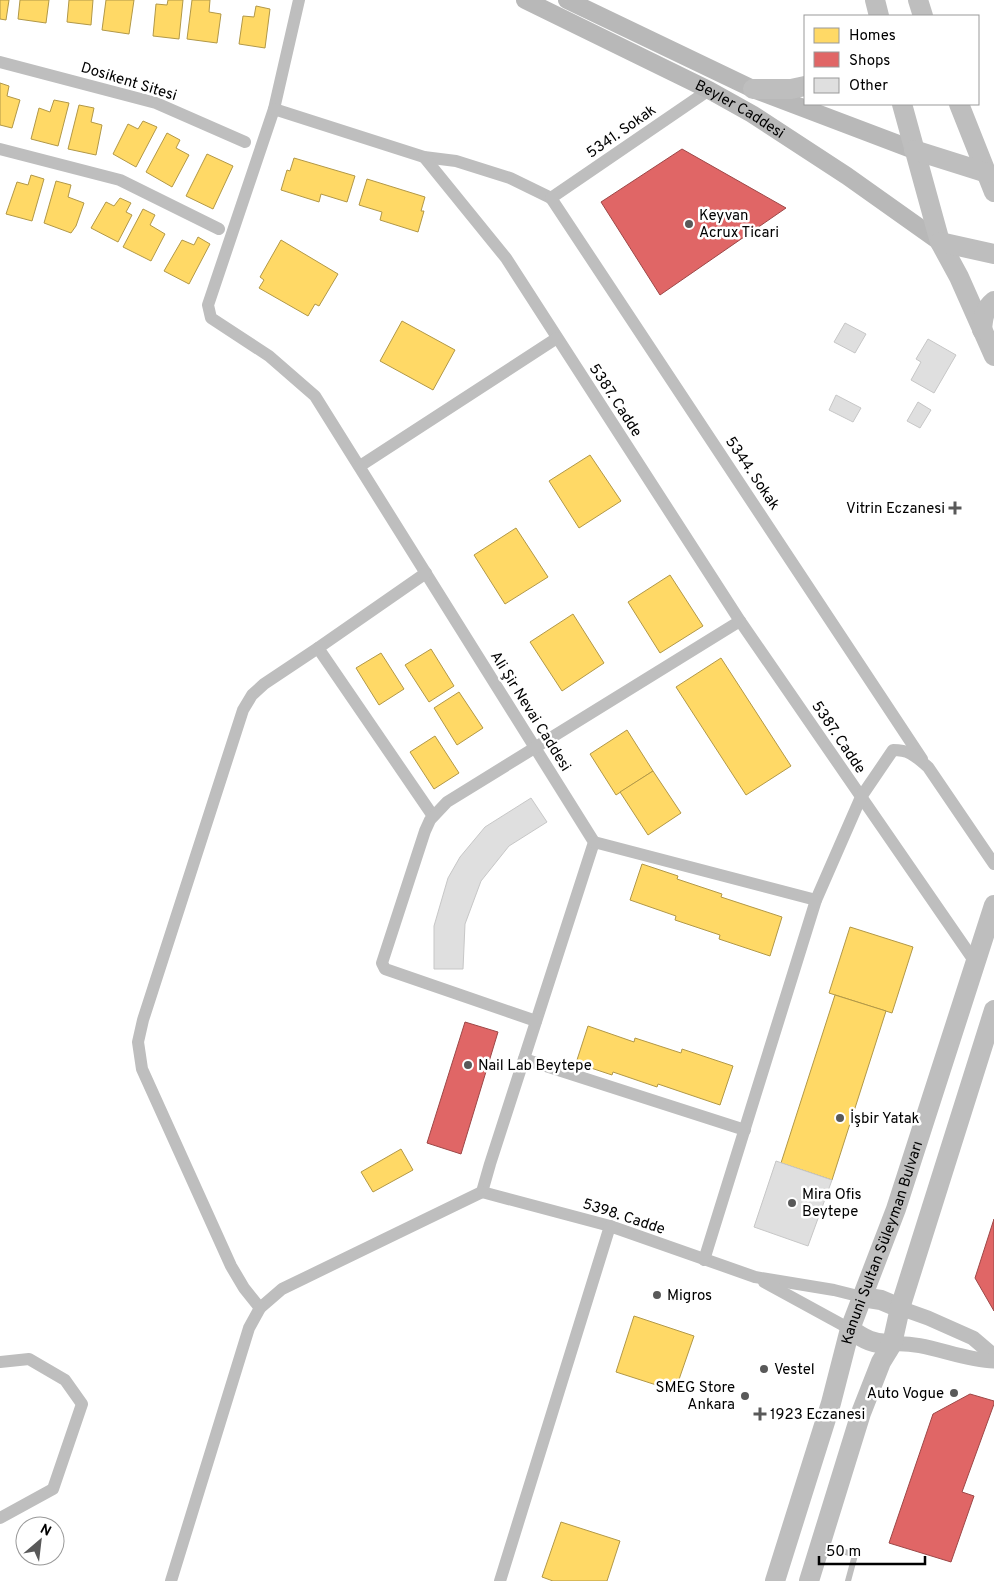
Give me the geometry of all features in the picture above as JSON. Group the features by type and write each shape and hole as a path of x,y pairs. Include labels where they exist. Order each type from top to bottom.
{"main road":[{"name":"Beyler Caddesi","path":"526,0 709,90 752,114 847,176 940,242"},
{"name":"Beyler Caddesi","path":"567,0 753,89 914,150"},
{"path":"868,15 869,0"},
{"path":"875,0 879,15"},
{"path":"918,0 924,15"},
{"path":"753,89 791,89 804,86"},
{"path":"902,105 940,242 959,277 994,356"},
{"path":"959,105 990,175 994,192"},
{"path":"914,150 990,175"},
{"path":"940,242 994,254"},
{"path":"982,330 984,313 994,301"},
{"name":"Kanuni Sultan Süleyman Bulvarı","path":"776,1581 831,1403 850,1330 896,1209 994,906"},
{"path":"809,1581 861,1413 881,1362 892,1344 900,1308 994,1010"},
{"path":"862,1297 881,1300 900,1308"},
{"path":"850,1330 873,1342 883,1345 892,1344"}],"street":[{"path":"299,0 274,109 424,157 456,161 510,178 551,198"},
{"name":"Dosikent Sitesi","path":"0,62 156,103 244,142"},
{"name":"5341. Sokak","path":"551,198 709,90"},
{"name":"Ali Şir Nevai Caddesi","path":"274,109 208,305 211,318 269,356 315,396 594,842"},
{"path":"0,149 120,180 219,230"},
{"name":"5387. Cadde","path":"424,157 506,258 740,621 975,962"},
{"name":"5344. Sokak","path":"551,198 994,864"},
{"path":"360,466 558,338"},
{"path":"260,1308 244,1288 231,1266 142,1069 138,1042 142,1020 243,710 252,695 264,684 426,573"},
{"path":"536,1021 385,969 382,963 425,831 433,816 447,802 740,621"},
{"path":"318,648 433,816"},
{"path":"704,1260 816,900 861,797 893,750 905,750 928,767"},
{"path":"171,1581 249,1328 260,1308 282,1290 482,1192 594,842 816,900"},
{"path":"524,1059 745,1130"},
{"name":"5398. Cadde","path":"482,1192 610,1226 755,1277 834,1290 862,1297"},
{"path":"500,1581 610,1226"},
{"name":"5398. Cadde","path":"755,1277 850,1330"},
{"path":"900,1308 973,1338 994,1356"},
{"path":"892,1344 913,1345 979,1360 994,1361"},
{"path":"0,1362 29,1360 65,1380 82,1404 53,1489 0,1518"}],"lane":[{"path":"820,1544 856,1555 848,1581"}],"building: Homes":[{"path":"0,0 9,0 6,20 0,19"},
{"path":"20,0 49,0 46,23 18,19"},
{"path":"69,0 93,0 91,25 67,22"},
{"path":"106,0 134,0 129,34 102,30"},
{"path":"168,0 183,0 179,39 153,36 156,4 167,5"},
{"path":"192,0 210,0 209,12 221,14 217,43 187,39"},
{"path":"256,6 270,9 265,48 239,44 243,16 254,17"},
{"path":"0,83 9,86 7,96 20,100 12,128 0,125"},
{"path":"54,100 69,103 58,146 31,139 39,108 50,112"},
{"path":"79,105 94,108 91,122 102,125 96,155 68,149"},
{"path":"143,121 157,127 136,167 113,154 128,124 138,129"},
{"path":"167,133 180,140 176,148 189,155 172,187 146,172"},
{"path":"207,154 233,166 213,209 186,196"},
{"path":"294,158 355,176 347,202 321,194 319,202 281,190 287,170 290,171"},
{"path":"31,175 44,179 32,221 6,214 17,182 28,185"},
{"path":"367,179 425,197 421,211 424,211 418,232 380,220 382,212 359,205"},
{"path":"56,181 71,185 68,197 84,203 76,226 71,233 44,223"},
{"path":"120,198 131,203 126,212 132,215 118,242 91,228 106,202 114,206"},
{"path":"143,209 155,215 150,225 165,234 151,261 123,247"},
{"path":"198,237 210,244 189,284 164,271 182,240 194,245"},
{"path":"281,240 338,274 319,306 315,304 308,316 259,288 264,280 260,277"},
{"path":"402,321 455,350 433,390 380,361"},
{"path":"590,455 621,501 579,528 549,481"},
{"path":"516,528 548,577 505,604 474,555"},
{"path":"670,575 703,626 660,653 628,602"},
{"path":"573,614 604,663 562,691 530,642"},
{"path":"431,649 454,686 429,702 405,665"},
{"path":"381,653 404,689 379,705 356,668"},
{"path":"721,658 791,766 746,795 676,687"},
{"path":"459,692 483,728 457,745 434,708"},
{"path":"627,730 653,771 616,795 590,754"},
{"path":"435,736 459,773 434,789 410,752"},
{"path":"653,771 681,813 648,835 620,792"},
{"path":"642,864 678,876 677,879 722,894 721,897 782,917 770,956 719,939 720,935 675,920 676,916 630,900"},
{"path":"850,927 913,947 892,1013 829,993"},
{"path":"835,995 886,1011 832,1180 781,1163"},
{"path":"588,1026 634,1042 635,1038 681,1053 682,1049 733,1066 720,1105 658,1084 657,1087 613,1072 612,1075 576,1063"},
{"path":"401,1149 413,1170 373,1192 361,1172"},
{"path":"634,1316 694,1336 675,1391 616,1372"},
{"path":"561,1522 620,1541 607,1581 553,1581 542,1577"}],"building: Shops":[{"name":"Keyvan Acrux Ticari","path":"682,149 786,208 660,295 601,202"},
{"path":"465,1022 498,1032 461,1154 427,1143"},
{"path":"994,1219 994,1311 975,1278"},
{"path":"970,1394 994,1401 994,1404 962,1492 974,1496 951,1562 889,1543 933,1414"}],"building: Other":[{"path":"845,323 866,334 855,353 834,342"},
{"path":"928,339 956,355 934,393 911,380 921,362 916,359"},
{"path":"836,395 861,408 853,422 829,410"},
{"path":"918,402 931,410 920,428 907,421"},
{"path":"531,798 547,822 509,846 481,881 465,924 463,969 434,969 434,926 448,878 460,857 485,827"},
{"name":"Mira Ofis Beytepe","path":"776,1161 832,1180 808,1246 754,1227"}],"place":[{"name":"Keyvan Acrux Ticari","path":"689,224"},
{"name":"Vitrin Eczanesi","path":"955,508"},
{"name":"Nail Lab Beytepe","path":"468,1065"},
{"name":"İşbir Yatak","path":"840,1118"},
{"name":"Mira Ofis Beytepe","path":"792,1203"},
{"name":"Migros","path":"657,1295"},
{"name":"Vestel","path":"764,1369"},
{"name":"Auto Vogue","path":"954,1393"},
{"name":"SMEG Store Ankara","path":"745,1396"},
{"name":"1923 Eczanesi","path":"760,1414"}]}
